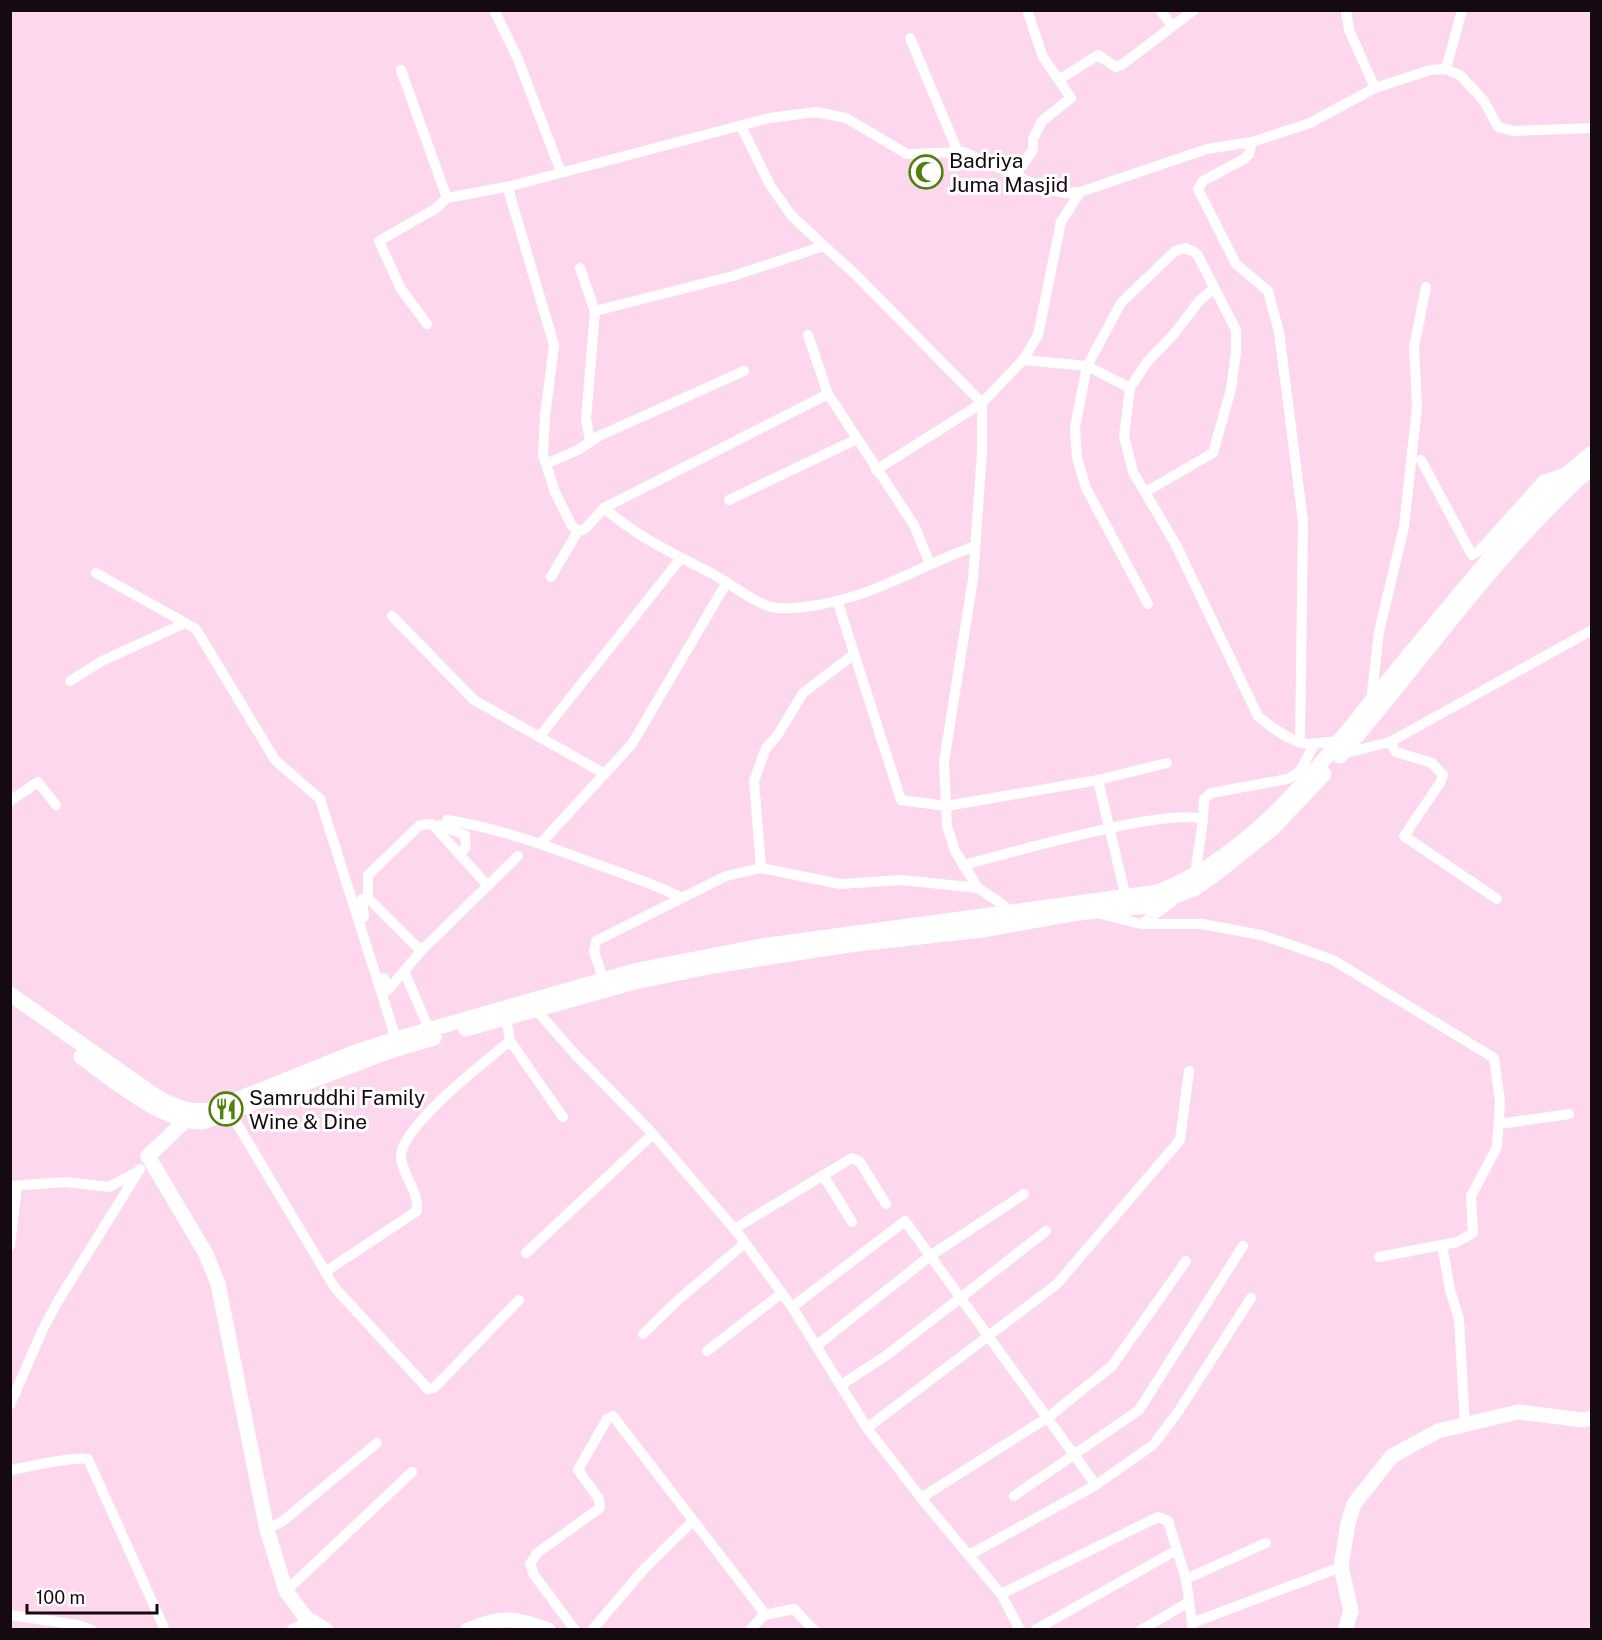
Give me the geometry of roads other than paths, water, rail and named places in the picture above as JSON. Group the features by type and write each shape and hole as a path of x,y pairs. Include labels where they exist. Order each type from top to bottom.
{"main road":[{"path":"1361,723 1371,702 1509,535 1570,471 1592,453"},
{"path":"1055,911 1092,912 1149,906 1174,898 1196,888 1273,828 1295,808 1339,749 1550,505 1592,467"},
{"path":"228,1109 465,1024 584,990 723,964 1014,918 1158,892 1195,875 1270,818 1339,749"},
{"path":"10,1007 121,1086 203,1122 228,1109 396,1039 429,1029 506,1018 536,1010 584,990 603,979 638,970 761,946 1014,918"},
{"path":"10,994 186,1116"},
{"path":"186,1116 144,1163 206,1254 218,1284 267,1530 286,1592 310,1620 326,1629"},
{"path":"1345,1629 1351,1611 1341,1568 1354,1504 1392,1456 1438,1431 1518,1412 1574,1419 1592,1418"},
{"path":"468,1629 490,1621 511,1618 548,1629"}],"street":[{"path":"494,10 517,57 561,172"},
{"path":"1016,174 1033,150 1033,139 1042,121 1071,98 1043,57 1028,10"},
{"path":"1160,10 1172,26"},
{"path":"1060,79 1098,55 1116,66 1124,64 1194,10"},
{"path":"1346,10 1349,30 1376,88"},
{"path":"1446,69 1462,10"},
{"path":"910,38 958,152"},
{"path":"427,324 402,289 380,241 435,209 447,198 512,186 769,118 816,112 846,118 907,154 964,152 1043,188 1065,193 1080,192 1208,149 1252,142 1310,123 1376,88 1430,70 1446,69 1461,76 1484,100 1498,127 1513,130 1592,128"},
{"path":"401,70 447,198"},
{"path":"741,126 770,185 791,215 855,274 982,403 982,453 975,546 963,647 944,762 947,826 955,851 978,888 1014,918"},
{"path":"1252,142 1250,154 1203,181 1198,189 1236,264 1268,291 1279,332 1303,521 1300,743"},
{"path":"512,186 509,192 554,345 545,416 543,455 548,464 555,492 572,526 578,531"},
{"path":"876,470 982,403 1023,360 1038,335 1061,222 1080,192"},
{"path":"595,311 732,276 824,246"},
{"path":"1147,491 1213,453 1231,389 1236,353 1236,330 1213,290 1197,254 1185,248 1175,251 1121,303 1087,366 1075,427 1077,458 1086,488 1148,604"},
{"path":"579,268 595,311 586,419 590,441"},
{"path":"1371,702 1379,632 1404,527 1417,407 1414,347 1426,287"},
{"path":"1213,290 1199,301 1174,334 1147,362 1130,388 1124,436 1133,472 1147,491 1176,545 1258,716 1274,729 1300,743 1327,740 1339,749 1390,742 1592,630"},
{"path":"808,334 828,394 914,525 930,564"},
{"path":"1023,360 1087,366 1130,388"},
{"path":"548,464 590,441 744,371"},
{"path":"551,577 578,531 585,529 604,508 828,394"},
{"path":"729,500 857,439"},
{"path":"1421,460 1472,555 1479,551 1543,480 1555,474 1570,471"},
{"path":"604,508 635,534 727,582 769,607 793,608 838,603 880,589 930,564 975,546"},
{"path":"540,736 681,558"},
{"path":"96,573 196,629 275,760 320,799 396,1039"},
{"path":"541,843 632,744 727,582"},
{"path":"838,603 901,800 946,806 1098,780 1167,763"},
{"path":"392,616 474,700 605,774"},
{"path":"70,681 102,661 185,623"},
{"path":"761,868 754,781 766,748 777,736 803,693 853,655"},
{"path":"1390,742 1396,752 1432,763 1443,775 1404,836 1497,900"},
{"path":"1195,875 1204,799 1211,793 1288,778 1300,771 1315,743"},
{"path":"1098,780 1126,898"},
{"path":"10,801 38,782 56,805"},
{"path":"963,865 1108,829 1176,816 1195,816 1203,819"},
{"path":"459,854 466,847 465,835 443,823 477,825 541,843 682,898"},
{"path":"421,951 368,898 366,879 420,825 432,824 488,885"},
{"path":"362,898 360,905 388,990 421,951 518,856"},
{"path":"603,979 594,951 596,941 726,876 761,868 840,884 902,880 978,888"},
{"path":"1141,924 1171,903 1174,898"},
{"path":"1092,912 1141,924 1202,924 1261,935 1333,960 1472,1046 1490,1053 1497,1068 1499,1124 1497,1147 1471,1196 1473,1233 1465,1240 1379,1257"},
{"path":"404,971 429,1029"},
{"path":"536,1010 573,1052 653,1134 745,1243 792,1307 867,1428 921,1498 1001,1594 1020,1629"},
{"path":"506,1018 510,1041 563,1118"},
{"path":"325,1272 409,1220 417,1211 418,1199 401,1159 403,1144 409,1134 452,1090 510,1041"},
{"path":"867,1428 1057,1284 1180,1140 1189,1071"},
{"path":"228,1109 335,1288 428,1389 434,1388 519,1299"},
{"path":"1499,1124 1569,1113"},
{"path":"526,1253 653,1134"},
{"path":"734,1229 855,1158 886,1204"},
{"path":"10,1246 14,1186 66,1182 109,1187 124,1181 144,1163"},
{"path":"10,1405 42,1331 58,1301 144,1163"},
{"path":"823,1175 852,1222"},
{"path":"816,1346 930,1256 1024,1194"},
{"path":"792,1307 905,1221 1096,1485"},
{"path":"841,1386 887,1355 1046,1231"},
{"path":"644,1334 678,1300 745,1243"},
{"path":"1442,1245 1459,1319 1464,1425"},
{"path":"1014,1496 1139,1410 1244,1246"},
{"path":"921,1498 1047,1418 1112,1366 1186,1261"},
{"path":"707,1351 782,1293"},
{"path":"969,1555 1096,1485 1153,1445 1178,1412 1251,1298"},
{"path":"575,1629 534,1575 530,1564 537,1553 600,1508 598,1499 578,1470 607,1419 613,1416 764,1616"},
{"path":"267,1530 284,1520 377,1443"},
{"path":"10,1470 58,1463 77,1456 88,1459 165,1629"},
{"path":"286,1592 412,1472"},
{"path":"1001,1594 1158,1517 1168,1521 1175,1551 1186,1579 1193,1626 1341,1568"},
{"path":"592,1629 644,1569 693,1521"},
{"path":"1186,1579 1266,1543"},
{"path":"1035,1629 1175,1551"},
{"path":"1141,1629 1189,1602"},
{"path":"750,1629 764,1616 795,1609 814,1629"},
{"path":"10,1615 92,1629"},
{"path":"291,1629 310,1620"}],"place":[{"name":"Badriya Juma Masjid","path":"926,172"},
{"name":"Samruddhi Family Wine & Dine","path":"226,1109"}]}
